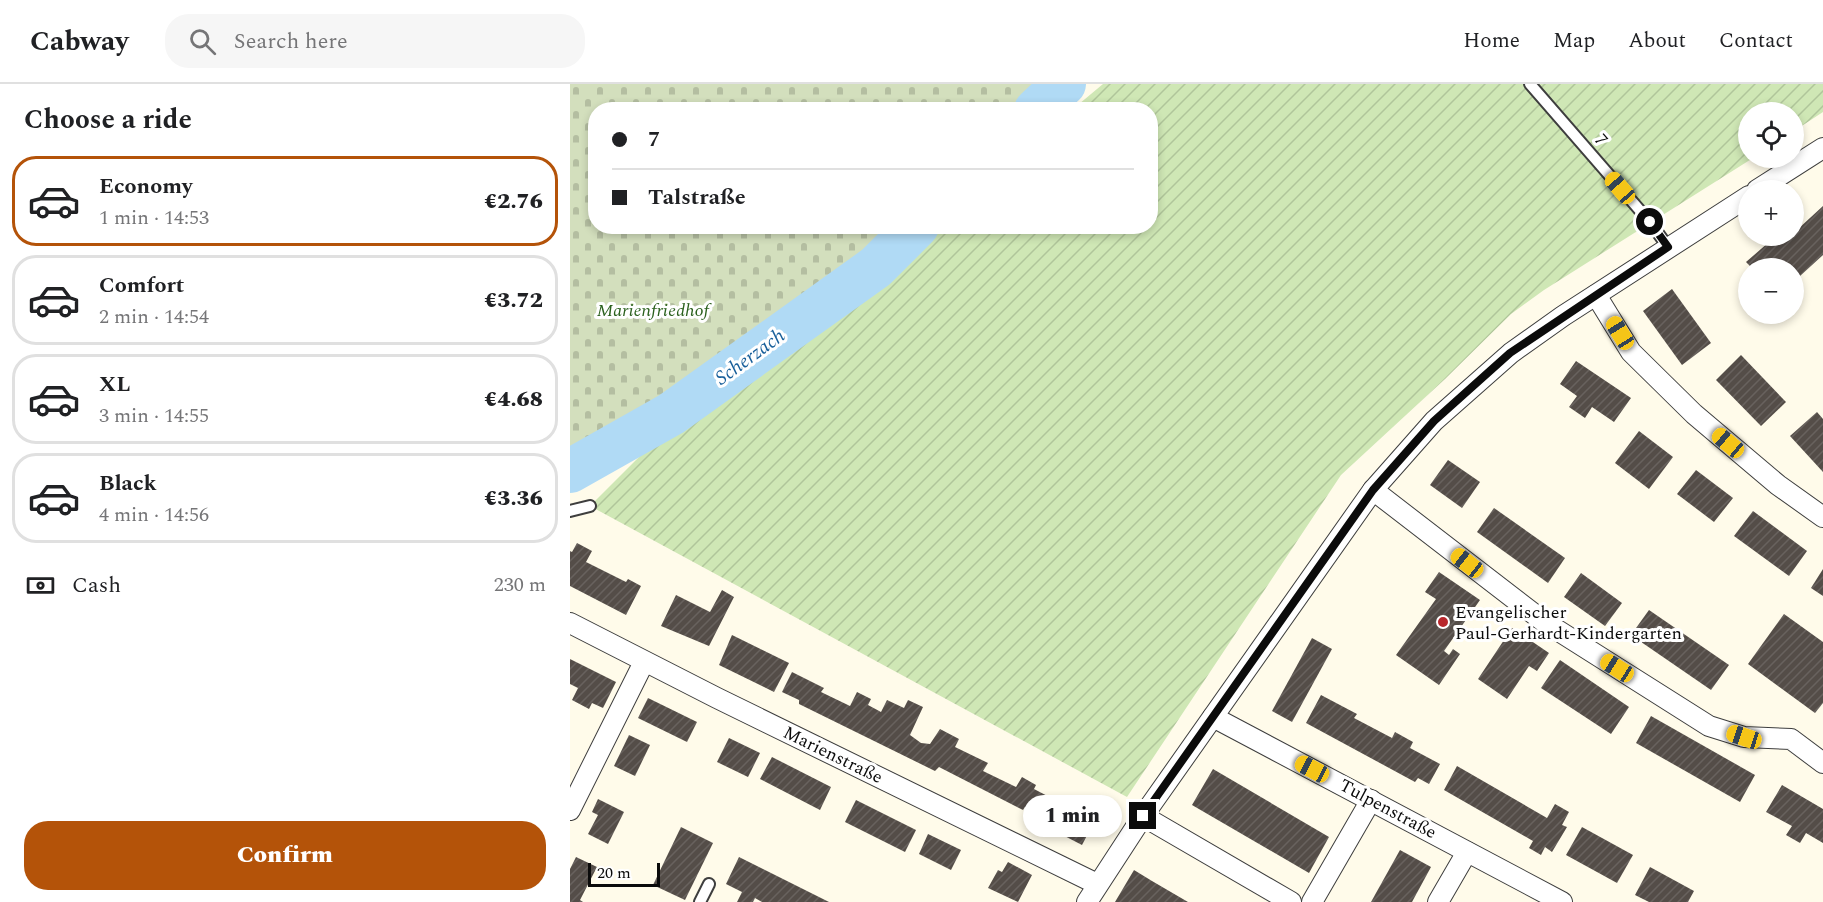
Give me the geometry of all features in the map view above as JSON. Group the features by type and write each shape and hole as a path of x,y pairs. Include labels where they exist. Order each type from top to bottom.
{"street":[{"path":"1773,180 1823,148"},
{"path":"1087,902 1143,816 1373,490 1434,421 1510,353 1738,203"},
{"path":"1596,295 1631,352 1694,414 1778,485 1823,517"},
{"path":"1373,490 1543,621 1709,726 1744,737 1791,739 1823,764"},
{"name":"Marienstraße","path":"570,623 644,662 1097,884"},
{"path":"570,810 644,662"},
{"name":"Tulpenstraße","path":"1213,717 1562,902"},
{"path":"1312,902 1371,800"},
{"path":"1143,816 1291,902"},
{"path":"1438,902 1467,852"}],"lane":[{"name":"7","path":"1530,84 1650,222 1668,247"},
{"path":"570,511 590,506"},
{"path":"700,902 709,884"}],"green space":[{"name":"Marienfriedhof","path":"570,84 1048,84 1029,102 588,102 588,234 895,234 840,286 570,464"},
{"path":"1103,84 1823,84 1823,112 1804,124 1804,102 1738,102 1738,167 1544,290 1511,314 1445,379 1341,475 1127,797 590,506 685,411 854,301 931,234 1158,234 1158,102 1081,102"}],"building":[{"path":"1823,206 1823,255 1804,272 1804,258 1751,258 1764,246 1804,246 1804,223"},
{"path":"1672,289 1711,343 1682,365 1643,311"},
{"path":"1741,355 1786,402 1761,426 1716,380"},
{"path":"1576,361 1631,398 1614,422 1592,407 1585,418 1569,407 1577,396 1560,384"},
{"path":"1817,412 1823,419 1823,472 1790,436"},
{"path":"1639,431 1673,457 1649,489 1615,463"},
{"path":"1448,460 1480,482 1462,508 1430,485"},
{"path":"1696,470 1733,498 1714,522 1677,494"},
{"path":"1494,508 1565,558 1548,583 1477,532"},
{"path":"1753,511 1807,551 1789,576 1734,536"},
{"path":"577,543 592,551 586,562 626,582 628,579 641,586 626,615 570,586 570,551 572,552"},
{"path":"1823,569 1823,596 1811,588"},
{"name":"Evangelischer Paul-Gerhardt-Kindergarten","path":"1439,572 1480,600 1444,651 1449,655 1453,649 1460,654 1439,685 1396,655 1436,599 1425,592"},
{"path":"1581,573 1622,603 1605,626 1564,597"},
{"path":"722,590 734,597 709,646 661,626 676,595 710,612"},
{"path":"1649,610 1729,665 1711,690 1631,635"},
{"path":"1784,614 1823,642 1823,703 1815,713 1748,664"},
{"path":"1512,628 1549,653 1537,671 1529,666 1507,699 1478,679"},
{"path":"732,635 789,663 774,692 719,665"},
{"path":"1312,638 1332,649 1292,722 1272,711"},
{"path":"570,659 616,682 603,708 592,703 589,709 572,700 578,688 570,684"},
{"path":"1560,660 1629,707 1611,734 1541,688"},
{"path":"792,672 824,688 821,692 850,706 857,692 871,699 868,705 881,712 887,700 904,708 908,700 923,707 910,735 921,743 930,744 940,729 959,739 955,747 988,763 983,771 1016,787 1022,777 1036,785 1034,789 1057,801 1048,819 1025,807 1023,810 939,767 935,771 799,704 799,700 782,692"},
{"path":"1321,695 1357,714 1354,718 1392,738 1395,732 1413,742 1410,748 1440,764 1429,784 1418,778 1415,782 1306,723"},
{"path":"648,698 697,722 687,742 638,718"},
{"path":"1651,716 1755,775 1740,802 1636,743"},
{"path":"629,735 650,745 635,776 614,766"},
{"path":"729,738 760,753 748,777 717,762"},
{"path":"772,757 831,787 820,810 760,779"},
{"path":"1457,766 1547,818 1555,804 1569,812 1562,825 1567,827 1552,852 1545,847 1541,855 1529,848 1533,841 1444,790"},
{"path":"1213,769 1329,837 1309,873 1192,805"},
{"path":"1782,785 1823,809 1823,843 1806,833 1800,843 1786,835 1792,826 1766,812"},
{"path":"598,799 624,812 608,844 588,834 598,815 592,812"},
{"path":"856,800 916,830 905,852 845,822"},
{"path":"1063,809 1093,824 1082,845 1053,830"},
{"path":"681,827 713,843 685,900 653,885"},
{"path":"1582,827 1633,855 1617,883 1566,855"},
{"path":"928,834 961,850 951,870 919,854"},
{"path":"1400,850 1431,867 1412,902 1371,902"},
{"path":"576,857 597,867 580,900 583,902 570,902 570,869"},
{"path":"739,857 829,902 762,902 755,898 753,902 737,902 742,892 726,884"},
{"path":"1008,862 1032,875 1018,902 988,888 998,870 1002,872"},
{"path":"1650,867 1694,891 1688,902 1649,902 1635,895"},
{"path":"1134,870 1152,881 1188,902 1115,902"}],"waterway":[{"name":"Scherzach","path":"1045,102 1064,84"},
{"name":"Scherzach","path":"570,471 671,414 876,267 909,234"}],"place":[{"name":"Evangelischer Paul-Gerhardt-Kindergarten","path":"1443,622"}],"route":[{"path":"1143,816 1373,490 1434,421 1510,353 1668,247 1650,222"}]}
